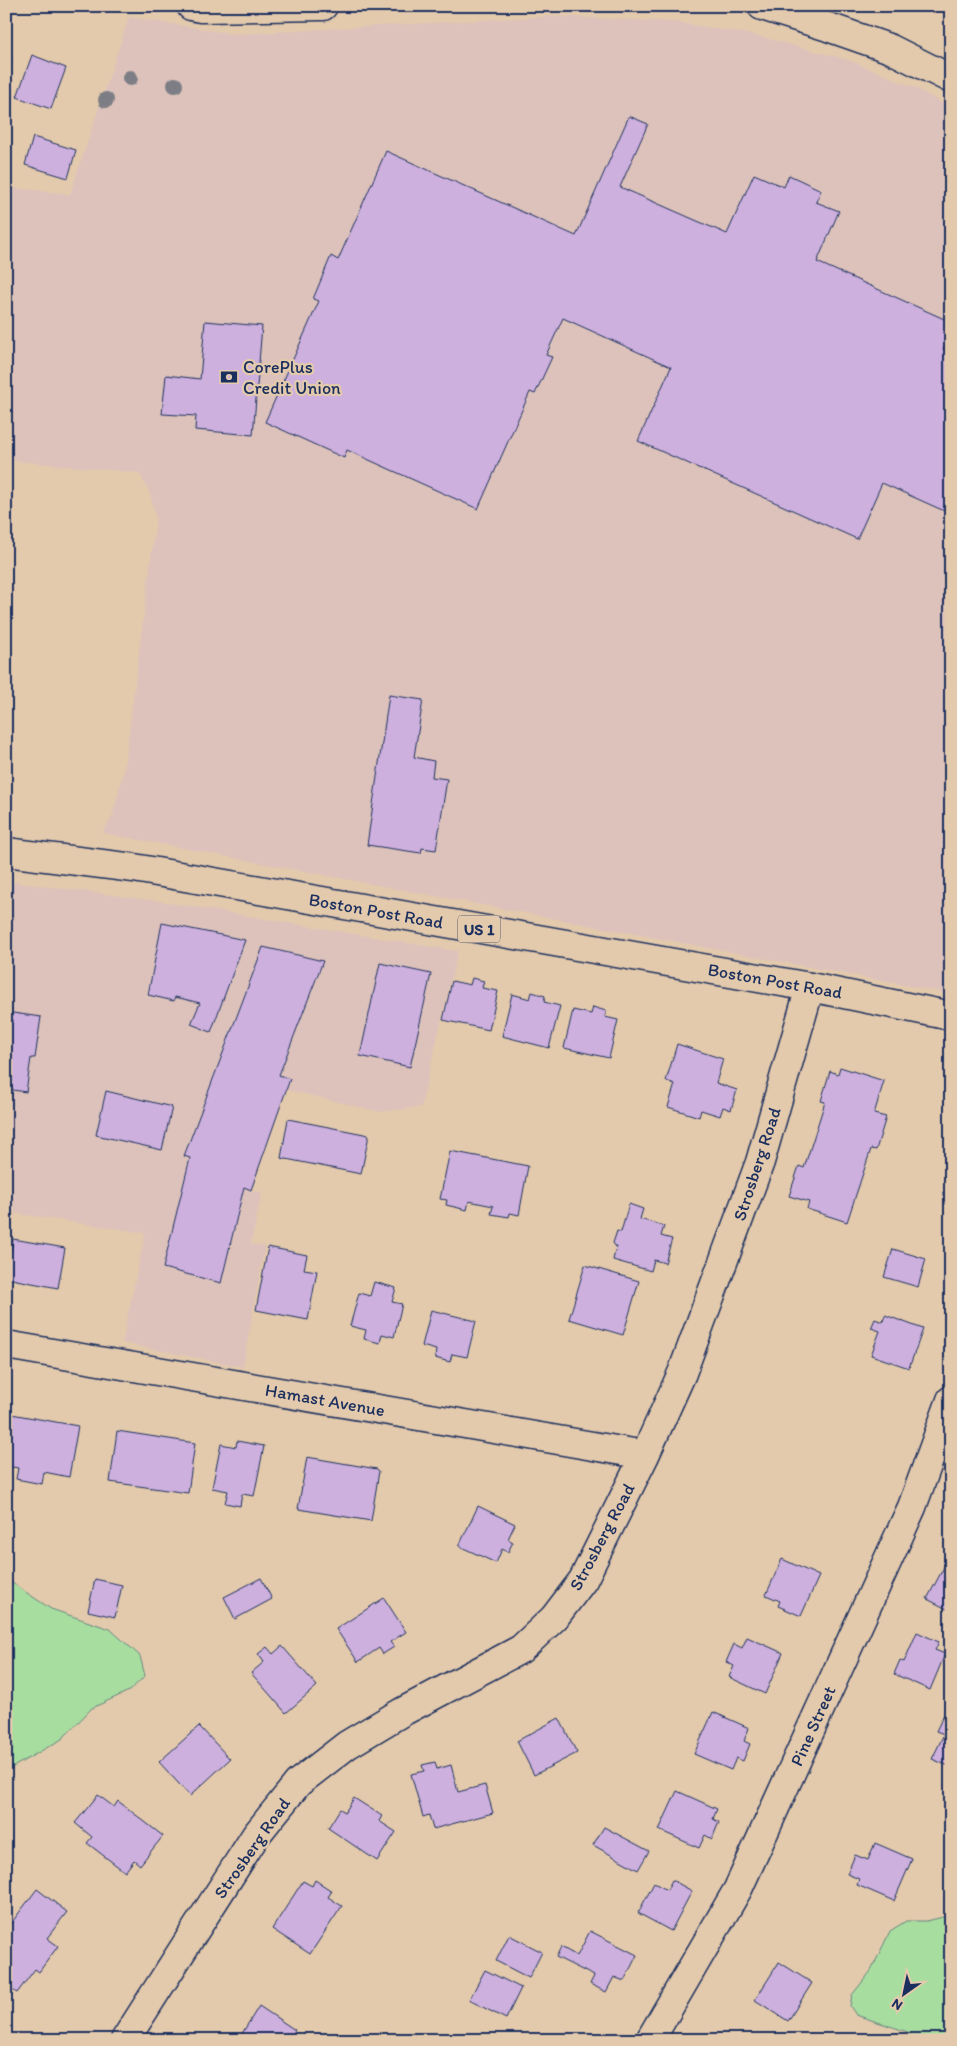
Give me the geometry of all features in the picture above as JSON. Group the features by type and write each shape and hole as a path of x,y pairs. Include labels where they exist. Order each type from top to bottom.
{"street":[{"path":"191,6 201,8 281,8 323,6"},
{"path":"762,6 891,49 951,79"},
{"name":"Boston Post Road","path":"6,852 134,868 810,987 951,1016"},
{"name":"Strosberg Road","path":"125,2040 256,1835 298,1784 347,1745 402,1712 521,1649 554,1618 583,1580 645,1455 682,1373 760,1162 810,987"},
{"name":"Hamast Avenue","path":"6,1345 645,1455"},
{"name":"Pine Street","path":"650,2040 738,1889 912,1506 951,1400"}],"shaded area":[{"path":"553,16 676,22 754,35 849,60 918,89 951,108 951,994 102,833 112,817 124,770 156,519 150,494 139,473 6,460 6,187 70,194 129,17 235,34"},
{"path":"6,881 165,902 458,951 421,1107 380,1112 286,1090 251,1190 262,1192 251,1244 265,1246 243,1367 122,1343 145,1233 6,1212"}],"green space":[{"path":"6,1579 51,1609 110,1629 140,1656 145,1676 129,1691 92,1708 62,1739 6,1771"},
{"path":"951,1915 951,2040 916,2040 908,2032 856,2015 850,2006 852,1995 871,1971 890,1931 906,1921 927,1921"}],"building":[{"path":"32,55 66,68 51,109 17,97"},
{"path":"6,56 12,58 6,77"},
{"path":"629,116 648,124 620,187 727,234 754,174 784,187 789,175 821,190 816,202 839,211 817,262 951,322 951,333 943,349 951,353 951,514 882,483 857,539 638,441 671,367 563,318 546,355 552,357 535,394 530,392 478,509 347,450 344,458 265,422 319,301 313,299 331,256 338,260 386,151 576,236"},
{"path":"33,137 76,150 68,178 25,165"},
{"name":"CorePlus Credit Union","path":"205,321 262,326 253,435 195,430 196,416 162,414 166,375 200,379"},
{"path":"389,695 423,700 414,757 434,761 432,777 447,779 436,850 422,848 421,853 367,845"},
{"path":"162,923 245,940 211,1032 191,1024 200,1003 175,997 174,1001 148,995"},
{"path":"263,947 323,961 279,1075 290,1079 251,1190 244,1187 221,1283 163,1268 190,1158 184,1156"},
{"path":"380,963 431,974 410,1067 360,1056"},
{"path":"472,978 484,981 482,988 498,991 489,1030 443,1020 452,981 470,985"},
{"path":"532,992 545,996 544,1002 560,1006 549,1048 502,1036 512,994 530,999"},
{"path":"593,1007 606,1011 605,1017 618,1020 609,1058 564,1048 573,1010 591,1014"},
{"path":"6,1012 41,1017 35,1058 31,1058 26,1092 6,1089"},
{"path":"677,1044 723,1059 716,1083 737,1090 731,1110 723,1107 720,1116 701,1110 699,1117 668,1107 675,1084 666,1081"},
{"path":"840,1067 884,1081 874,1114 886,1117 876,1150 871,1149 847,1222 807,1209 809,1202 789,1196 799,1166 804,1168 825,1102 821,1101 830,1071 838,1074"},
{"path":"106,1091 172,1107 162,1150 96,1135"},
{"path":"288,1119 369,1135 361,1174 281,1158"},
{"path":"450,1151 528,1166 519,1215 510,1213 509,1217 491,1214 493,1206 469,1201 467,1210 446,1205 447,1200 440,1199"},
{"path":"629,1204 643,1209 640,1219 664,1226 661,1236 672,1239 665,1263 654,1260 651,1271 613,1260 616,1247 613,1243 617,1231 621,1232"},
{"path":"13,1239 65,1248 58,1288 6,1278 8,1267 6,1267 6,1252 11,1253"},
{"path":"268,1247 307,1255 304,1269 317,1271 308,1320 256,1310"},
{"path":"893,1249 926,1259 918,1287 884,1277"},
{"path":"585,1265 639,1281 623,1335 569,1319"},
{"path":"374,1282 396,1288 392,1302 402,1304 394,1337 382,1334 380,1343 364,1339 366,1330 350,1326 359,1293 370,1296"},
{"path":"431,1310 476,1321 467,1357 452,1354 450,1362 435,1358 436,1350 422,1346"},
{"path":"885,1315 923,1329 909,1368 871,1355 880,1331 871,1328 875,1319 883,1322"},
{"path":"6,1413 78,1426 69,1477 44,1472 42,1484 16,1479 18,1468 6,1466"},
{"path":"117,1431 195,1443 188,1493 110,1482"},
{"path":"237,1441 264,1446 254,1496 242,1494 240,1506 225,1503 228,1491 212,1488 221,1444 236,1447"},
{"path":"307,1457 377,1469 379,1471 371,1521 298,1509"},
{"path":"478,1506 515,1524 508,1539 513,1542 508,1552 502,1549 496,1563 459,1546"},
{"path":"782,1559 819,1576 801,1616 778,1606 780,1601 766,1595"},
{"path":"944,1567 951,1571 951,1611 927,1599"},
{"path":"261,1578 272,1599 235,1619 224,1597"},
{"path":"95,1579 122,1585 115,1617 88,1611"},
{"path":"384,1598 406,1632 390,1642 394,1647 383,1654 379,1648 358,1662 336,1629"},
{"path":"917,1632 939,1642 935,1650 945,1654 930,1690 894,1674 900,1660 904,1662"},
{"path":"747,1637 783,1653 765,1694 729,1677 734,1666 726,1662 734,1644 742,1648"},
{"path":"282,1646 317,1686 286,1713 251,1673 264,1662 258,1654 267,1647 273,1654"},
{"path":"948,1706 951,1707 951,1767 932,1759 944,1734 936,1731"},
{"path":"713,1712 749,1728 744,1741 750,1744 743,1761 736,1758 731,1770 694,1754"},
{"path":"559,1718 577,1753 534,1775 517,1741"},
{"path":"199,1726 230,1759 190,1796 159,1762"},
{"path":"435,1762 437,1769 451,1765 458,1792 485,1785 493,1813 433,1829 429,1815 423,1817 411,1774 424,1771 422,1765"},
{"path":"677,1791 717,1809 713,1819 719,1822 712,1839 705,1835 699,1848 659,1830"},
{"path":"98,1795 114,1807 118,1801 163,1836 140,1865 134,1860 125,1872 87,1843 92,1837 75,1823"},
{"path":"354,1798 382,1816 379,1821 396,1832 377,1861 328,1828 340,1809 345,1812"},
{"path":"604,1827 649,1851 638,1870 593,1845"},
{"path":"875,1843 912,1859 894,1901 857,1885 859,1879 847,1874 855,1855 868,1860"},
{"path":"315,1880 332,1891 328,1897 342,1906 310,1954 272,1929 303,1881 312,1886"},
{"path":"672,1880 692,1891 671,1931 638,1913 654,1883 667,1890"},
{"path":"37,1889 67,1912 47,1938 58,1946 39,1972 35,1969 17,1993 6,1986 6,1930"},
{"path":"590,1931 637,1955 624,1981 614,1977 606,1992 590,1984 594,1976 556,1957 561,1947 577,1956"},
{"path":"509,1935 542,1952 529,1978 496,1961"},
{"path":"779,1962 812,1983 788,2021 755,2000"},
{"path":"485,1970 521,1988 506,2019 469,2000"},
{"path":"259,2006 295,2030 289,2040 238,2040"}],"place":[{"name":"CorePlus Credit Union","path":"229,377"}]}
